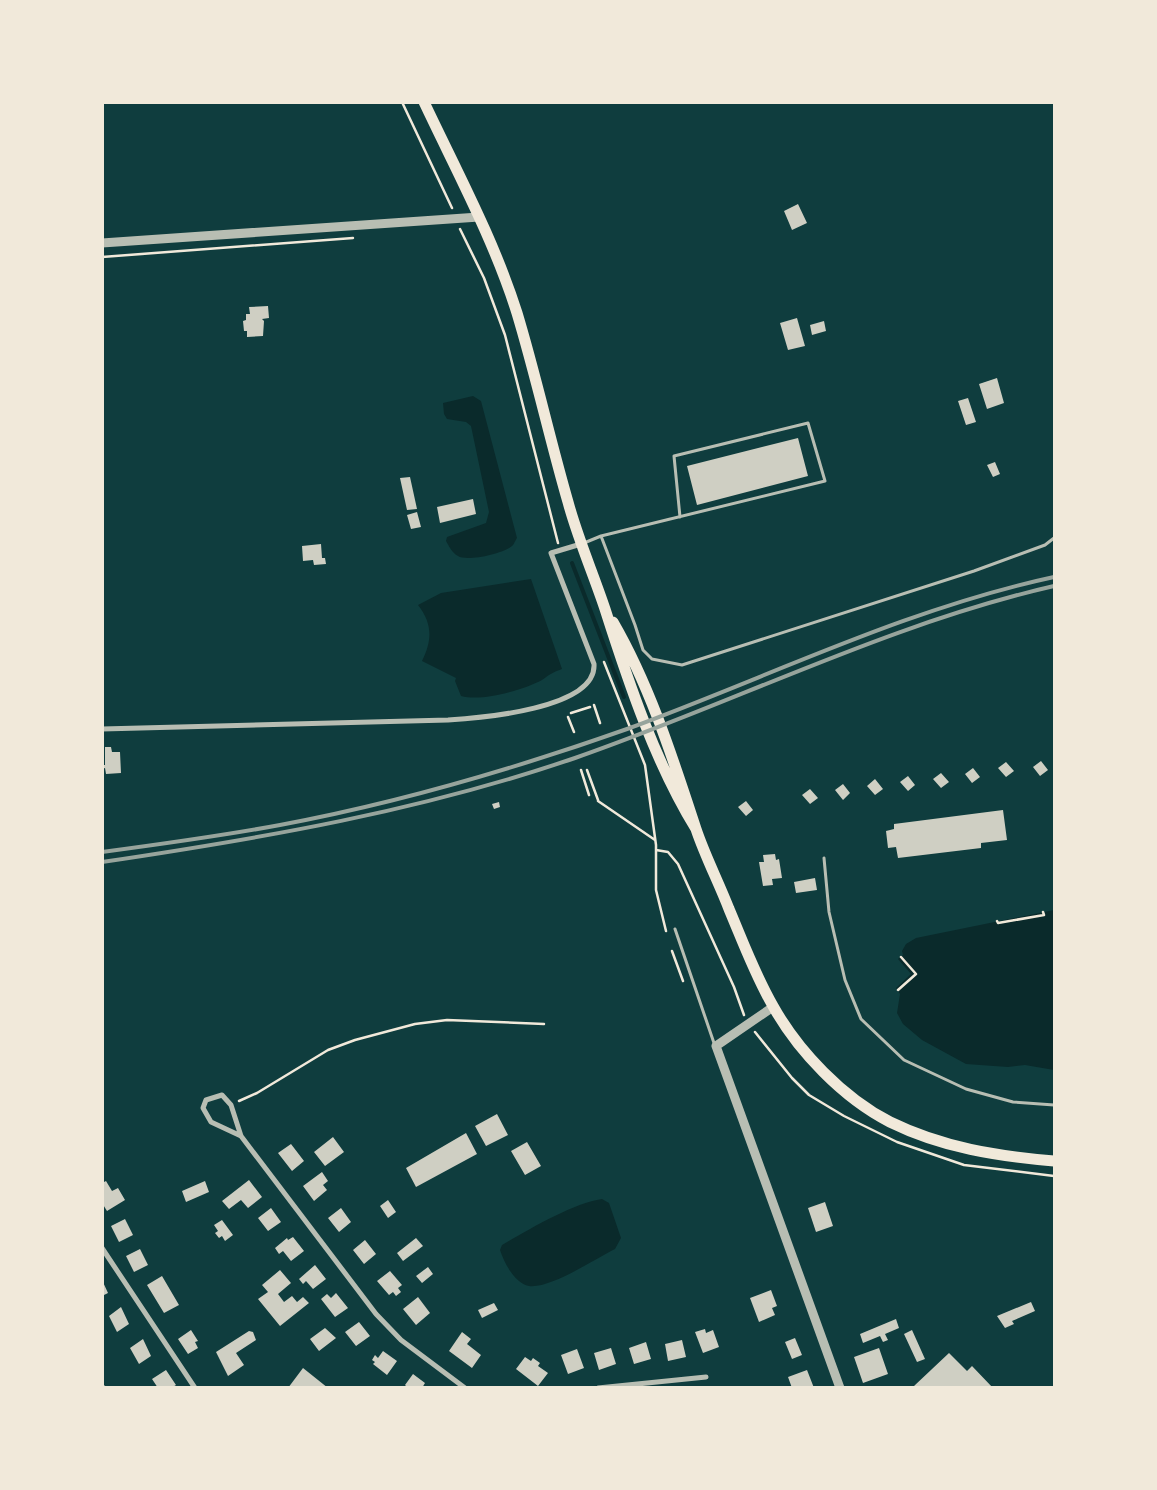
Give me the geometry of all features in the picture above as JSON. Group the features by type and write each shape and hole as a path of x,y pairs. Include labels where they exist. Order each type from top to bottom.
{"main road":[{"path":"424,102 480,217 502,268 517,314 581,544 605,609 616,647 676,795 696,829 753,966 773,1007 799,1043 831,1078 860,1103 888,1121 932,1139 976,1152 1054,1161"}],"street":[{"path":"102,243 480,217"},
{"path":"102,729 448,720 494,717 563,699 581,690 592,678 594,664 551,553 581,544"},
{"path":"773,1007 716,1046 840,1388"},
{"path":"241,1136 212,1122 203,1108 206,1100 222,1095 231,1105 241,1136 376,1314 401,1340 465,1388"},
{"path":"102,1248 195,1388"},
{"path":"598,1388 706,1377"}],"lane":[{"path":"581,544 601,536 680,517 825,481 808,423 674,456 680,517"},
{"path":"601,536 643,650 652,659 666,664 682,665 974,571 1045,545 1054,538"},
{"path":"824,858 829,912 845,980 861,1019 904,1060 966,1090 1013,1102 1054,1105"},
{"path":"675,929 716,1046"}],"path":[{"path":"402,102 452,209"},
{"path":"457,229 460,228 484,278 503,331 560,550"},
{"path":"102,256 361,237"},
{"path":"601,656 645,765 656,850 668,852 678,864 734,987 742,1012"},
{"path":"594,705 600,723"},
{"path":"571,713 590,706"},
{"path":"568,717 574,732"},
{"path":"581,770 589,795"},
{"path":"588,770 598,801 655,840"},
{"path":"997,921 998,923 1044,915 1044,912"},
{"path":"898,990 916,974 901,957"},
{"path":"231,1105 257,1093 328,1050 389,1031 447,1020 544,1024"}],"water":[{"path":"473,396 481,401 517,538 513,545 503,551 486,556 463,558 454,553 446,541 447,537 486,523 489,512 471,426 466,422 447,419 444,414 443,403"},
{"path":"531,579 562,669 534,684 514,691 491,696 470,697 461,696 455,681 456,678 422,661 428,646 429,633 426,619 418,605 441,593"},
{"path":"1054,910 1054,1070 1025,1065 1008,1067 966,1064 922,1040 903,1024 897,1013 900,994 896,988 911,974 898,959 903,955 902,951 906,944 916,938"},
{"path":"602,1199 609,1203 621,1238 615,1249 560,1278 538,1286 524,1284 514,1276 500,1250 502,1245 564,1211"}],"building":[{"path":"798,204 807,223 792,230 784,211"},
{"path":"268,306 269,318 262,319 264,321 263,336 247,337 243,321 246,320 246,314 250,314 249,307"},
{"path":"797,318 805,346 788,350 780,323"},
{"path":"824,321 826,331 812,335 810,325"},
{"path":"997,378 1004,403 987,409 979,384"},
{"path":"968,398 976,422 966,425 958,401"},
{"path":"798,438 808,476 697,505 687,466"},
{"path":"995,462 1000,474 993,477 987,465"},
{"path":"410,477 417,509 407,510 400,478"},
{"path":"473,499 476,514 440,523 437,507"},
{"path":"417,512 421,527 411,529 407,515"},
{"path":"321,544 322,558 325,558 326,564 314,565 313,560 303,561 302,546"},
{"path":"105,747 111,747 112,752 120,752 121,773 106,774 105,768 102,769 102,765 105,765"},
{"path":"1041,761 1048,770 1040,776 1033,767"},
{"path":"1006,762 1014,771 1006,777 998,768"},
{"path":"973,768 980,777 972,783 965,774"},
{"path":"941,773 949,782 941,788 933,779"},
{"path":"908,776 915,785 908,791 900,782"},
{"path":"875,779 883,789 875,795 867,786"},
{"path":"843,784 850,793 843,800 835,790"},
{"path":"810,789 818,798 810,804 802,795"},
{"path":"746,801 753,810 746,816 738,807"},
{"path":"499,802 500,807 494,809 492,804"},
{"path":"1003,810 1007,840 981,843 981,848 898,858 896,847 888,848 886,831 894,829 894,824"},
{"path":"775,854 776,860 779,859 782,878 772,879 773,885 763,886 759,862 764,862 763,855"},
{"path":"815,878 817,890 796,893 794,882"},
{"path":"497,1114 508,1135 486,1146 475,1126"},
{"path":"466,1133 477,1154 416,1187 406,1168"},
{"path":"333,1137 344,1152 325,1166 314,1152"},
{"path":"527,1142 541,1166 525,1175 511,1151"},
{"path":"291,1144 304,1161 292,1171 278,1153"},
{"path":"322,1172 328,1181 323,1185 327,1190 314,1201 303,1186"},
{"path":"249,1180 262,1197 248,1208 241,1200 229,1209 222,1201"},
{"path":"106,1181 112,1191 118,1188 125,1200 107,1211 102,1203 102,1183"},
{"path":"205,1181 209,1192 186,1202 182,1191"},
{"path":"388,1200 396,1212 388,1218 380,1206"},
{"path":"825,1202 833,1226 816,1232 808,1208"},
{"path":"271,1208 281,1222 268,1231 258,1218"},
{"path":"341,1208 351,1222 339,1232 328,1218"},
{"path":"125,1219 133,1235 119,1242 111,1226"},
{"path":"222,1220 233,1235 225,1241 222,1236 219,1238 215,1233 218,1231 214,1225"},
{"path":"293,1237 304,1251 291,1261 283,1251 279,1254 275,1248 287,1238 288,1240"},
{"path":"416,1238 423,1246 403,1261 397,1253"},
{"path":"365,1240 376,1254 364,1264 353,1250"},
{"path":"140,1249 148,1265 134,1272 126,1256"},
{"path":"315,1265 326,1279 313,1289 306,1281 303,1284 299,1279"},
{"path":"428,1267 433,1274 422,1283 416,1276"},
{"path":"280,1270 291,1283 278,1294 284,1302 292,1296 297,1302 303,1297 309,1303 280,1326 258,1299 268,1292 262,1285"},
{"path":"390,1271 402,1285 398,1288 401,1292 396,1296 393,1292 389,1295 377,1281"},
{"path":"162,1276 179,1305 164,1313 147,1285"},
{"path":"102,1280 108,1293 102,1296"},
{"path":"771,1290 777,1306 772,1308 775,1315 759,1322 750,1298"},
{"path":"336,1293 348,1308 335,1317 321,1299 327,1294 331,1298"},
{"path":"418,1297 430,1313 416,1325 403,1309"},
{"path":"1031,1302 1035,1311 1012,1321 1014,1324 1005,1328 997,1316"},
{"path":"494,1303 498,1310 482,1318 478,1310"},
{"path":"121,1307 129,1324 117,1332 109,1316"},
{"path":"896,1319 899,1328 885,1334 888,1340 883,1342 880,1336 863,1343 860,1334"},
{"path":"359,1322 370,1336 356,1346 345,1332"},
{"path":"325,1328 336,1338 319,1351 310,1339"},
{"path":"705,1329 706,1333 713,1330 719,1347 703,1353 695,1332"},
{"path":"191,1330 198,1341 195,1342 198,1348 188,1354 178,1339"},
{"path":"912,1330 925,1359 917,1362 904,1334"},
{"path":"249,1331 253,1332 256,1340 236,1353 244,1365 228,1376 216,1352"},
{"path":"462,1332 471,1339 467,1344 481,1355 472,1368 449,1351"},
{"path":"795,1338 802,1355 792,1359 785,1342"},
{"path":"143,1339 151,1356 139,1364 130,1348"},
{"path":"682,1340 686,1357 668,1361 665,1344"},
{"path":"646,1342 651,1359 634,1364 629,1348"},
{"path":"611,1348 616,1364 599,1370 594,1353"},
{"path":"879,1348 888,1374 863,1383 854,1357"},
{"path":"577,1349 584,1368 568,1374 561,1355"},
{"path":"383,1351 397,1361 387,1375 373,1364 375,1362 372,1360 375,1355 378,1358"},
{"path":"949,1353 967,1371 972,1366 993,1388 915,1388 914,1386"},
{"path":"525,1357 531,1361 533,1358 540,1363 538,1366 548,1373 538,1386 516,1369"},
{"path":"303,1368 328,1388 288,1388"},
{"path":"166,1370 176,1385 171,1388 158,1388 152,1379"},
{"path":"807,1370 814,1388 792,1388 788,1377"},
{"path":"413,1374 425,1383 422,1388 408,1388 405,1385"}],"waterway":[{"path":"572,563 624,697"}],"railway":[{"path":"102,852 280,825 412,796 455,784 542,758 627,729 891,625 944,607 1054,577"},
{"path":"102,862 282,833 341,821 400,808 517,777 635,736 872,642 992,602 1054,586"}]}
